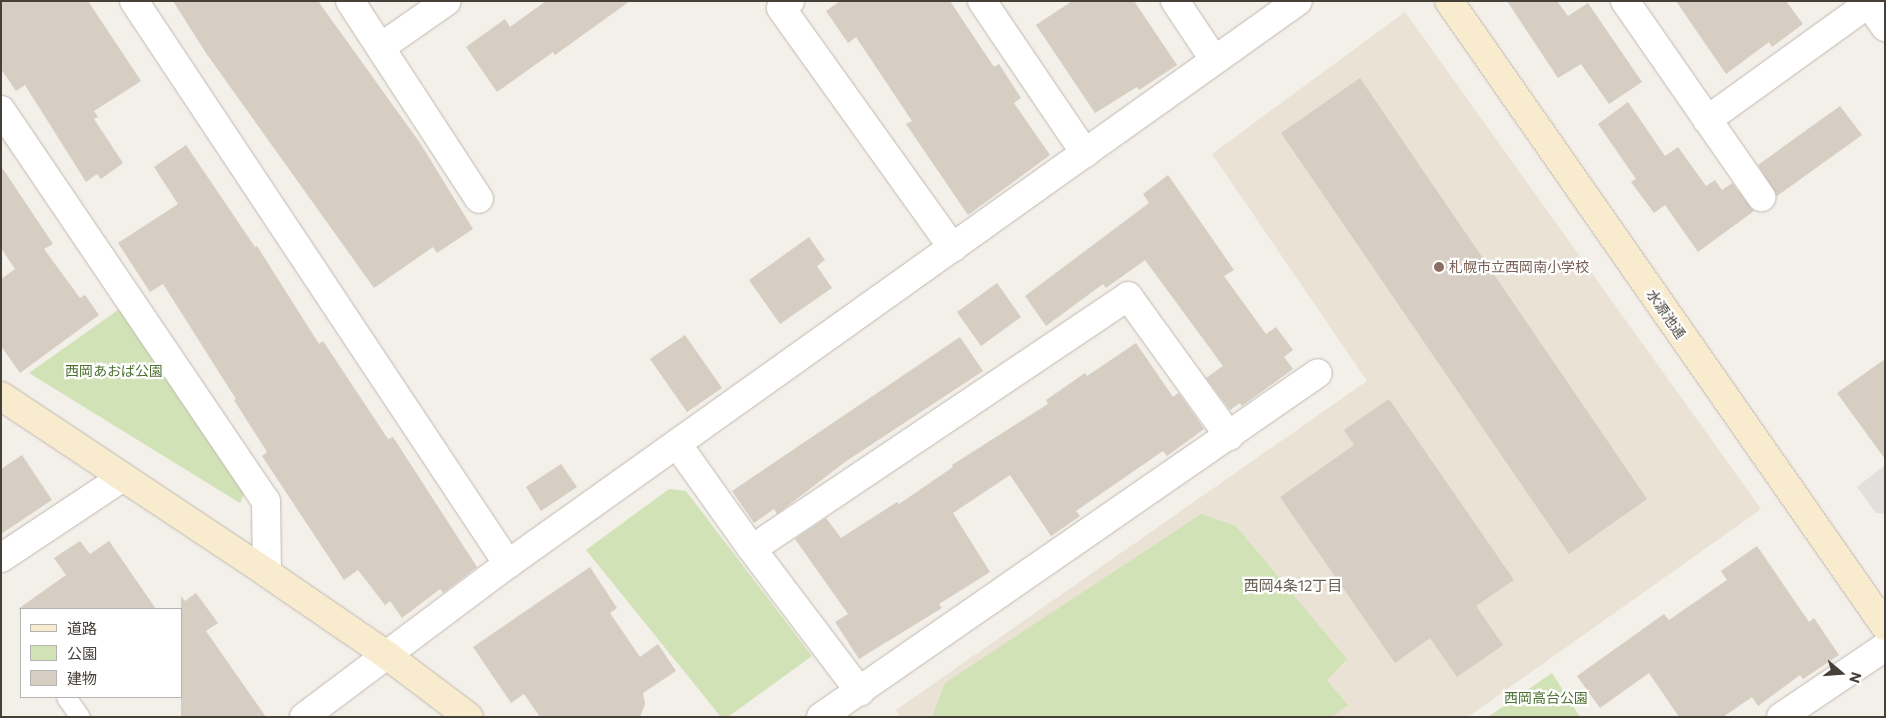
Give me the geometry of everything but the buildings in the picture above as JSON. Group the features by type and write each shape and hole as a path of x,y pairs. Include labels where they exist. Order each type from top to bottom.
{"street":[{"path":"134,1 508,564"},
{"path":"350,1 479,199"},
{"path":"381,47 447,1"},
{"path":"790,1 781,8 953,248"},
{"path":"982,1 1085,153"},
{"path":"1174,1 1213,58"},
{"path":"304,717 388,656 508,564 953,248 1213,58 1298,1"},
{"name":"水源池通","path":"1449,1 1885,626"},
{"path":"1625,1 1761,197"},
{"path":"1707,120 1868,2 1885,27"},
{"path":"1,110 266,500 267,573"},
{"path":"752,548 1128,296 1229,436"},
{"path":"821,717 860,692 1318,373"},
{"path":"1,396 267,573 388,656 469,717"},
{"path":"677,444 860,692"},
{"path":"1,558 123,477"},
{"path":"1781,717 1885,647"}],"lane":[{"path":"67,698 80,717"}],"shaded area":[{"name":"札幌市立西岡南小学校","path":"1405,12 1761,509 1468,717 900,717 896,710 1367,381 1212,154"},
{"path":"1885,465 1885,514 1876,513 1857,487"}],"green space":[{"name":"西岡あおば公園","path":"125,305 248,486 240,503 29,373"},
{"path":"669,489 686,491 812,656 728,717 721,717 586,550"},
{"path":"1201,514 1236,526 1347,659 1327,680 1348,705 1332,717 932,717 945,683"},
{"name":"西岡高台公園","path":"1552,673 1580,717 1488,717"}],"place":[{"name":"札幌市立西岡南小学校","path":"1439,267"}],"district":[{"name":"西岡4条12丁目","path":"1293,586"}]}
